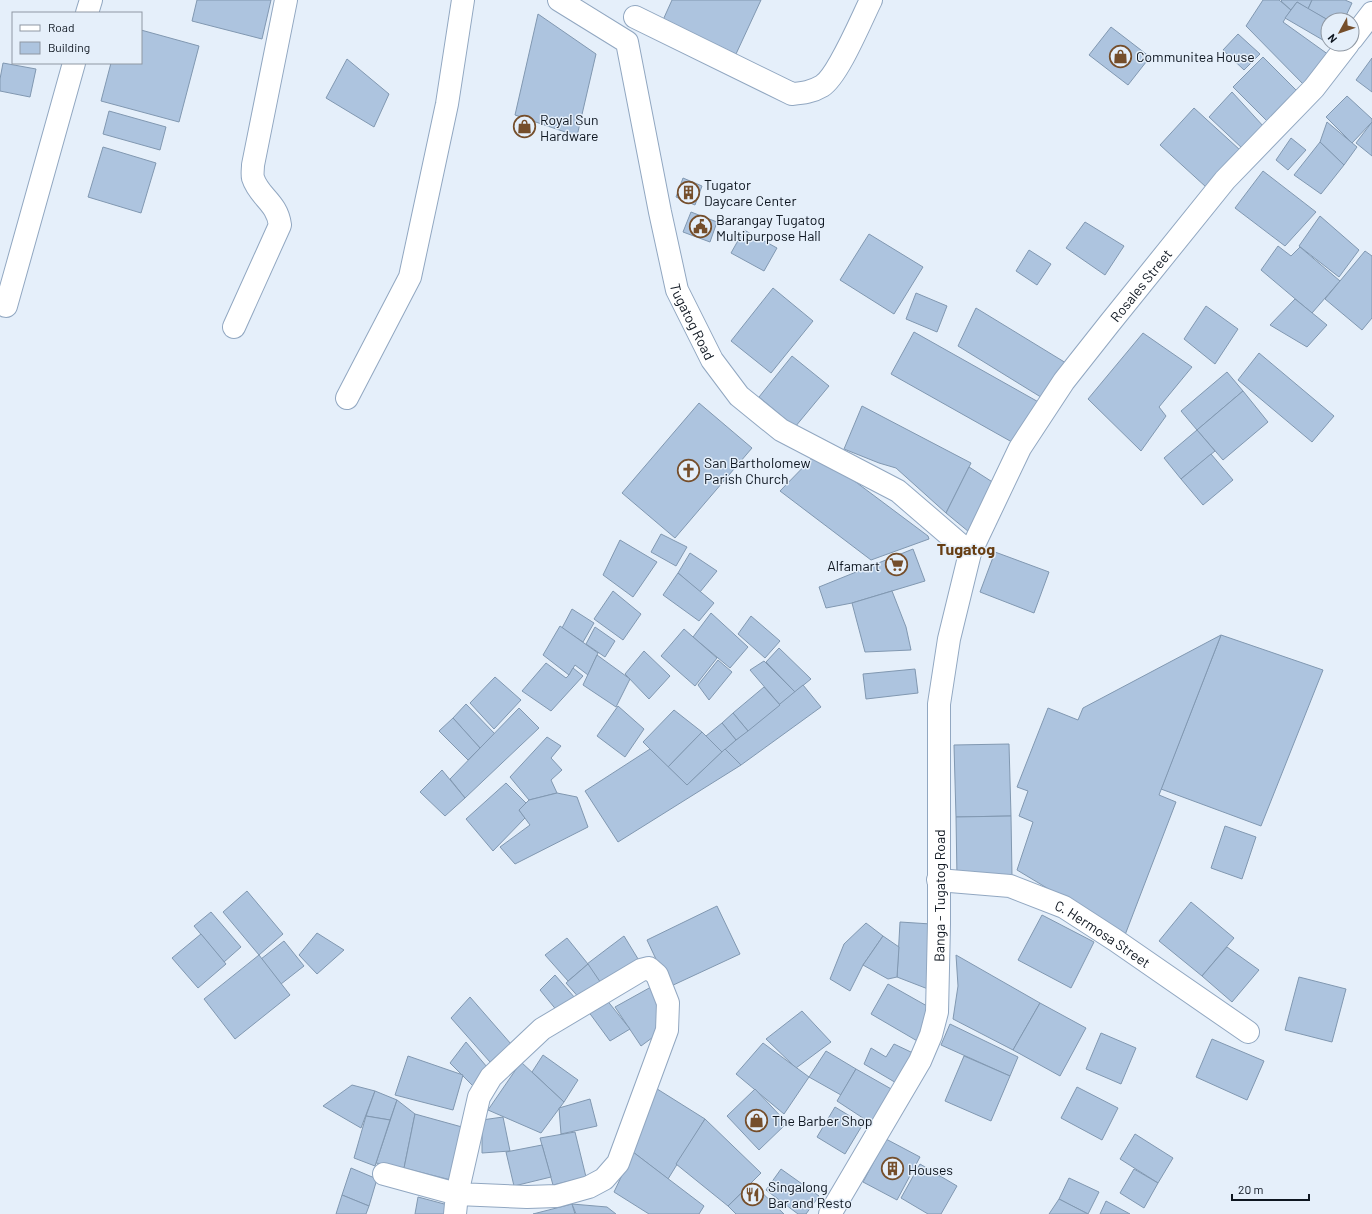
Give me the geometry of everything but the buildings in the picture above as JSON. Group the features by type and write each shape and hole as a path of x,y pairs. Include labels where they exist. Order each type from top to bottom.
{"street":[{"path":"87,12 91,0"},
{"path":"234,327 280,225 279,217 275,208 258,187 253,177 253,165 286,0"},
{"path":"347,398 410,277 447,104 463,0"},
{"path":"559,0 627,42 637,9 792,94 810,92 823,86 835,72 871,0"},
{"path":"1360,29 1372,13"},
{"name":"Tugatog Road","path":"627,42 660,212 677,290 712,360 739,396 781,430 898,491 970,553"},
{"name":"Rosales Street","path":"970,553 1020,448 1064,381 1108,324 1225,180 1314,88 1342,52"},
{"path":"6,306 74,64"},
{"name":"Banga - Tugatog Road","path":"830,1214 920,1061 931,1035 937,1012 939,924 939,704 949,639 970,553"},
{"name":"C. Hermosa Street","path":"938,880 1010,886 1064,907 1115,940 1248,1032"},
{"path":"384,1174 456,1204 527,1197 557,1196 589,1187 604,1179 618,1163 667,1030 668,1003 657,975 649,968 641,970 542,1029 491,1077 479,1097 456,1204"}],"place":[{"name":"Communitea House","path":"1120,56"},
{"name":"Royal Sun Hardware","path":"524,127"},
{"name":"Tugator Daycare Center","path":"689,192"},
{"name":"Barangay Tugatog Multipurpose Hall","path":"700,227"},
{"name":"San Bartholomew Parish Church","path":"688,470"},
{"name":"Alfamart","path":"896,565"},
{"name":"The Barber Shop","path":"757,1120"},
{"name":"Houses","path":"892,1169"},
{"name":"Singalong Bar and Resto","path":"752,1194"}],"district":[{"name":"Tugatog","path":"966,548"}]}
